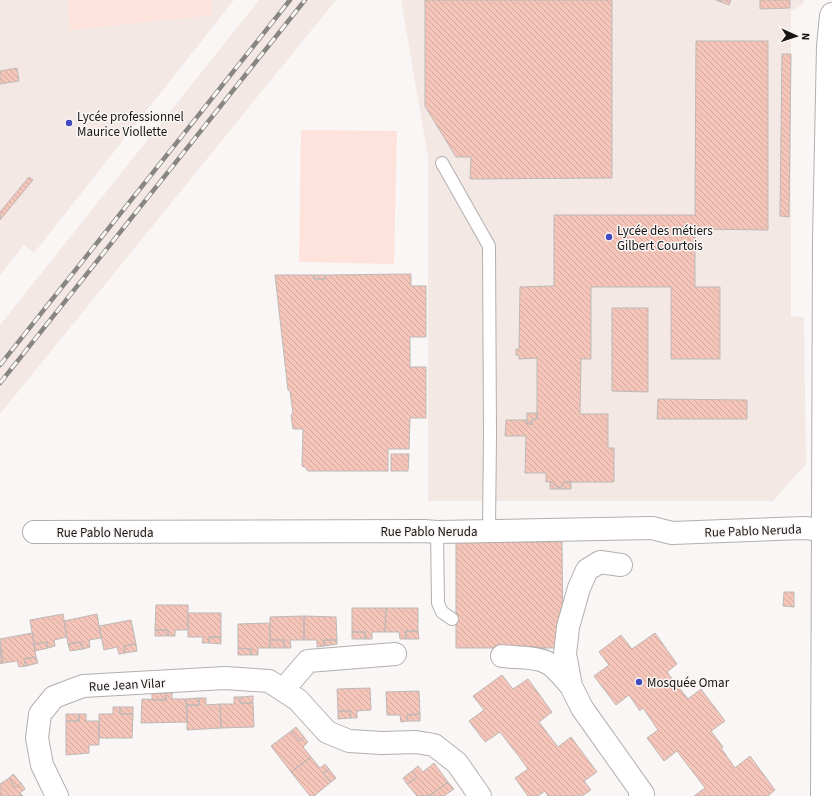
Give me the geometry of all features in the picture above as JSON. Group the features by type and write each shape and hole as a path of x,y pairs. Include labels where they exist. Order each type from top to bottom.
{"street":[{"path":"822,796 824,530 828,454 828,46 832,14"},
{"name":"Rue Pablo Neruda","path":"34,532 436,532 652,528 672,532 804,528 824,530"},
{"path":"571,686 565,654 568,627 579,588 588,570 600,562 621,565"},
{"path":"283,690 308,661 395,654"},
{"path":"502,656 530,658 545,662 559,672 571,686 582,708 643,794 640,796"},
{"name":"Rue Jean Vilar","path":"57,796 42,765 37,738 40,714 54,697 83,686 225,678 269,681 298,700 327,732 349,741 382,743 416,742 434,745 457,763 480,796"}],"lane":[{"path":"442,163 489,246 489,531"},
{"path":"436,532 438,603 442,612 452,619"}],"shaded area":[{"name":"Lycée professionnel Maurice Viollette","path":"0,0 234,0 34,253 24,245 0,275"},
{"path":"68,0 211,0 213,15 70,30"},
{"path":"259,0 336,0 0,414 0,325"},
{"name":"Lycée des métiers Gilbert Courtois","path":"401,0 804,0 804,3 791,12 791,316 804,317 806,464 773,501 428,501 428,157"},
{"path":"301,130 397,131 394,264 299,262"}],"building":[{"path":"425,0 612,0 612,178 470,179 471,157 456,157 425,106"},
{"path":"716,0 731,0 729,5"},
{"path":"760,0 790,0 790,8 760,9"},
{"path":"696,41 768,41 768,230 695,229 695,287 720,287 720,359 671,359 671,287 591,287 591,359 581,359 580,414 608,414 608,448 614,448 614,482 564,482 560,489 551,482 546,482 546,473 525,473 526,436 505,436 506,420 526,420 527,424 532,424 532,419 537,419 537,358 519,359 519,355 516,355 516,349 519,349 520,287 554,286 554,215 695,215"},
{"path":"782,54 791,54 789,217 780,216"},
{"path":"17,68 19,81 0,84 0,71"},
{"path":"29,177 33,180 0,220 0,212"},
{"path":"411,274 411,286 426,286 426,337 410,337 410,367 426,367 426,418 410,418 409,449 388,449 388,471 308,471 302,466 303,429 293,429 291,415 293,413 290,391 288,390 275,275 314,275 314,279 325,279 325,275"},
{"path":"314,275 325,275 325,279 314,279"},
{"path":"612,308 648,308 648,392 612,391"},
{"path":"658,399 747,400 747,419 657,419"},
{"path":"527,413 537,413 537,419 532,419 532,424 527,424"},
{"path":"391,454 409,454 408,471 391,471"},
{"path":"551,482 560,489 550,489"},
{"path":"564,482 571,482 571,489 560,489"},
{"path":"456,542 562,542 563,648 456,648"},
{"path":"784,592 794,592 794,607 783,606"},
{"path":"156,605 188,605 188,630 175,630 175,636 168,636 168,630 155,630"},
{"path":"352,608 386,608 385,632 372,632 372,639 365,639 365,632 352,632"},
{"path":"386,608 418,608 418,631 406,631 406,639 400,639 399,632 385,632"},
{"path":"188,613 221,613 221,637 209,637 209,643 202,643 203,637 188,637"},
{"path":"63,614 67,637 54,640 55,646 48,648 47,642 34,644 30,620"},
{"path":"97,614 101,638 89,640 90,647 83,649 81,642 68,644 64,621"},
{"path":"304,616 336,617 337,640 324,640 324,646 317,647 317,640 304,640"},
{"path":"304,616 304,640 290,640 291,648 284,648 284,640 270,640 270,617"},
{"path":"131,620 136,644 124,646 125,653 119,654 117,647 104,650 99,626"},
{"path":"270,623 270,648 258,648 258,655 251,655 251,649 238,648 238,624"},
{"path":"155,630 168,630 168,636 155,636"},
{"path":"406,631 418,631 419,639 406,639"},
{"path":"352,632 365,632 365,639 352,639"},
{"path":"32,633 36,657 24,659 26,666 19,667 17,661 3,663 0,639"},
{"path":"655,633 677,664 667,672 688,699 701,689 725,721 711,731 723,747 721,748 735,768 750,756 775,790 768,796 694,796 705,788 677,751 664,761 647,738 658,730 643,708 640,711 629,695 616,705 594,676 609,665 599,652 621,635 632,649"},
{"path":"209,637 221,637 221,644 209,643"},
{"path":"270,640 284,640 284,648 270,648"},
{"path":"324,640 337,640 337,644 324,646"},
{"path":"47,642 48,648 35,651 34,644"},
{"path":"81,642 83,649 70,651 68,644"},
{"path":"136,644 137,651 125,653 124,646"},
{"path":"0,646 3,663 0,664"},
{"path":"238,648 251,649 251,655 238,655"},
{"path":"36,657 38,663 26,666 24,659"},
{"path":"502,675 513,689 528,679 552,712 539,722 558,747 571,737 597,772 584,781 591,790 582,796 548,796 545,791 538,796 528,796 515,778 528,769 500,732 485,742 469,721 484,710 473,696"},
{"path":"370,688 371,710 357,711 357,718 351,718 350,711 338,711 337,689"},
{"path":"419,691 420,714 407,715 408,721 401,722 400,715 387,715 386,692"},
{"path":"172,692 172,699 186,699 187,722 141,723 142,699 166,700 166,693"},
{"path":"152,693 166,693 166,700 152,700"},
{"path":"253,696 253,703 240,703 240,697"},
{"path":"234,697 240,697 240,703 253,703 254,727 221,728 220,704 234,704"},
{"path":"199,698 199,705 187,705 186,699"},
{"path":"199,698 206,698 206,705 220,704 221,728 187,730 187,705 199,705"},
{"path":"113,707 120,707 120,714 133,714 132,738 99,738 99,714 113,714"},
{"path":"120,707 133,707 133,714 120,714"},
{"path":"338,711 350,711 351,718 338,719"},
{"path":"66,714 79,714 79,721 66,721"},
{"path":"79,714 86,714 86,721 99,721 99,745 89,745 89,753 66,755 66,721 79,721"},
{"path":"420,714 420,721 408,721 407,715"},
{"path":"296,727 304,737 299,741 291,731"},
{"path":"291,731 299,741 304,737 308,742 303,747 311,757 291,772 271,746"},
{"path":"311,757 320,768 325,764 329,769 323,773 331,782 314,796 310,796 291,772"},
{"path":"434,763 448,782 429,796 417,796 407,784 417,777 412,771 418,766 423,772"},
{"path":"329,769 336,778 331,782 323,773"},
{"path":"412,771 417,777 407,784 403,778"},
{"path":"13,774 21,783 16,788 9,778"},
{"path":"9,778 16,788 21,783 25,789 20,793 23,796 0,796 0,784"},
{"path":"448,782 454,789 444,796 429,796"}],"railway":[{"path":"0,365 290,0"},
{"path":"0,383 305,0"}],"place":[{"name":"Lycée professionnel Maurice Viollette","path":"69,123"},
{"name":"Lycée des métiers Gilbert Courtois","path":"609,237"},
{"name":"Mosquée Omar","path":"639,682"}]}
